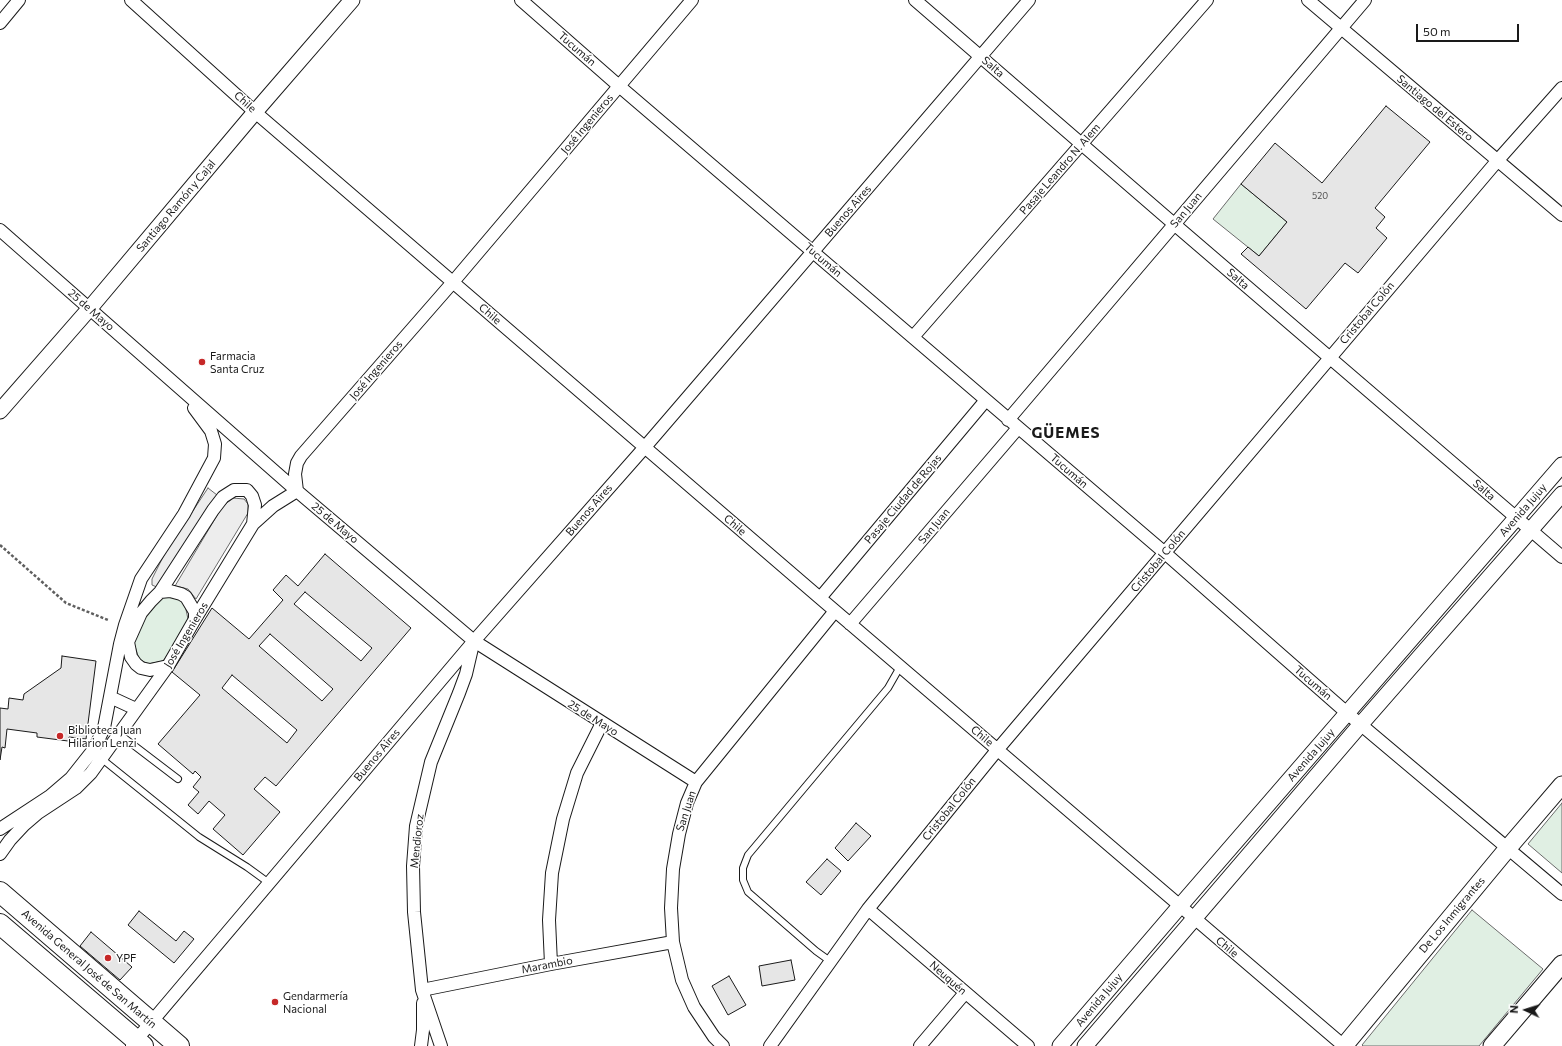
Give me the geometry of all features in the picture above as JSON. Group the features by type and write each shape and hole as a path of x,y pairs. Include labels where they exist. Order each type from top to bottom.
{"main road":[{"name":"De Los Inmigrantes","path":"1344,1046 1508,848 1562,786"},
{"name":"Avenida General José de San Martín","path":"0,892 150,1023 179,1046"},
{"name":"Avenida General José de San Martín","path":"0,924 137,1044"},
{"path":"1492,1046 1562,964"}],"street":[{"path":"0,23 19,0"},
{"name":"Chile","path":"131,0 255,112 900,667 998,749 1194,919 1344,1046"},
{"name":"Santiago Ramón y Cajal","path":"0,411 90,308 255,112 352,0"},
{"name":"Tucumán","path":"521,0 1008,420 1165,553 1347,713 1562,894"},
{"name":"José Ingenieros","path":"0,854 10,840 24,825 38,813 76,788 91,773 168,666 253,524 273,506 297,491 295,474 297,463 301,456 453,282 692,0"},
{"name":"Salta","path":"915,0 1329,358 1562,556"},
{"name":"Buenos Aires","path":"137,1044 150,1023 474,641 645,447 1029,0"},
{"name":"Pasaje Leandro N. Alem","path":"913,337 1207,0"},
{"name":"Santiago del Estero","path":"1308,0 1562,215"},
{"name":"San Juan","path":"1008,420 1365,0"},
{"name":"Cristobal Colón","path":"770,1046 868,909 998,749 1329,358 1498,160 1562,88"},
{"name":"25 de Mayo","path":"0,230 297,491 474,641 696,782"},
{"path":"0,829 50,796 71,778 94,749 104,728 110,696 141,579 184,514 214,458 215,444 211,431 182,391"},
{"name":"Pasaje Ciudad de Rojas","path":"820,598 986,400"},
{"name":"San Juan","path":"850,624 1018,428"},
{"name":"Avenida Jujuy","path":"1060,1046 1562,465"},
{"path":"124,643 141,614 160,592 223,497 234,490 247,490 252,496 255,505 253,524"},
{"name":"Avenida Jujuy","path":"1085,1046 1361,724 1562,494"},
{"path":"160,592 175,592 186,597 195,612 195,619"},
{"name":"San Juan","path":"723,1046 714,1037 694,1007 682,980 672,942 671,908 674,862 679,834 687,803 696,782 835,611"},
{"name":"Mendioroz","path":"441,1046 422,990 414,912 413,866 416,826 431,762 466,674 474,641"},
{"path":"124,643 136,664 141,668 150,670 168,666"},
{"path":"110,696 136,709"},
{"path":"551,964 549,920 552,873 562,819 577,773 602,723"},
{"path":"104,728 119,734"},
{"name":"Neuquén","path":"868,909 1028,1046"},
{"name":"Marambio","path":"422,990 551,964 672,942"},
{"path":"422,990 422,1046"},
{"path":"920,1046 965,993"}],"lane":[{"path":"830,961 816,951 748,892 743,880 743,868 748,855 888,688 900,667"},
{"path":"119,734 178,779"},
{"path":"102,759 199,837 247,867 269,883"}],"path":[{"path":"0,546 66,603 108,620"}],"green space":[{"path":"1241,184 1287,222 1259,256 1213,219"},
{"path":"174,596 180,599 185,605 188,619 163,661 148,664 139,659 134,643 144,619 156,602 160,598"},
{"path":"1562,803 1562,873 1528,844"},
{"path":"1472,910 1543,969 1479,1046 1363,1046 1362,1045"}],"shaded area":[{"path":"208,488 217,495 170,567 159,588 152,585 152,579 165,553"},
{"path":"233,498 244,499 248,504 248,513 196,599 188,589 175,586 222,507"}],"building":[{"path":"1386,106 1430,142 1375,208 1385,217 1376,228 1387,238 1358,273 1345,263 1306,309 1241,254 1248,247 1259,256 1287,222 1241,184 1275,143 1322,183"},
{"path":"325,554 411,628 276,786 265,777 254,789 280,812 243,855 213,829 225,815 209,801 198,814 188,805 199,792 193,787 201,777 195,771 193,774 158,744 200,695 172,672 212,608 249,639 283,600 273,590 286,575 298,586","holes":["305,592 372,648 361,661 294,604","270,634 333,689 322,701 259,646","232,675 297,730 287,743 222,688"]},
{"path":"62,656 96,661 86,739 69,737 68,741 37,737 37,733 7,729 5,748 2,747 0,760 0,708 8,709 9,698 23,700 24,694 61,668"},
{"path":"856,823 871,836 848,861 835,848"},
{"path":"827,859 841,871 821,895 806,882"},
{"path":"139,911 176,941 184,931 194,939 174,963 128,925"},
{"path":"91,932 132,967 120,980 80,946"},
{"path":"791,960 795,980 762,986 759,966"},
{"path":"729,976 746,1005 728,1015 712,986"}],"place":[{"name":"Farmacia Santa Cruz","path":"202,362"},
{"name":"Biblioteca Juan Hilarion Lenzi","path":"60,736"},
{"name":"YPF","path":"108,958"},
{"name":"Gendarmería Nacional","path":"275,1002"}],"district":[{"name":"GÜEMES","path":"1066,433"}]}
